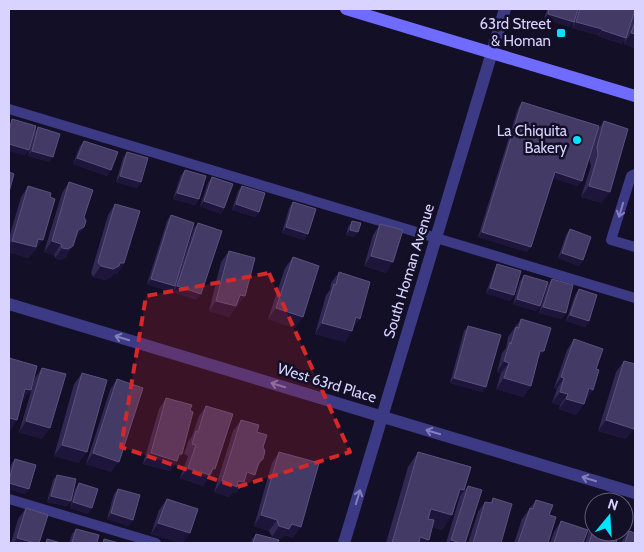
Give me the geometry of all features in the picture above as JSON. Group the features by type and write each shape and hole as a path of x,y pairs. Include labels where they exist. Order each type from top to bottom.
{"main road":[{"path":"346,9 635,96"}],"street":[{"name":"South Homan Avenue","path":"344,543 505,9"},
{"name":"West 63rd Place","path":"9,304 635,494"}],"lane":[{"path":"9,109 635,298"},
{"path":"635,174 631,176 612,240 635,247"},
{"path":"9,499 156,543"}],"highlighted area":[{"path":"269,273 350,452 237,487 121,447 146,296"}],"building":[{"path":"549,9 578,9 574,22 548,14"},
{"path":"580,9 635,10 626,38 576,22"},
{"path":"635,22 635,34 631,33"},
{"path":"522,102 599,126 582,181 555,172 531,247 482,232"},
{"path":"12,119 36,126 29,150 9,144 9,131"},
{"path":"604,121 628,129 610,192 589,186 598,155 597,147"},
{"path":"38,127 60,134 53,157 32,151"},
{"path":"84,141 118,152 111,170 77,158"},
{"path":"127,152 148,158 141,182 120,176"},
{"path":"185,170 206,176 199,199 177,193"},
{"path":"9,172 14,174 9,192"},
{"path":"212,177 233,184 224,208 204,201"},
{"path":"69,182 93,190 84,217 86,221 84,227 78,230 73,246 68,249 62,248 61,244 52,241"},
{"path":"28,186 51,193 50,197 55,199 43,240 38,239 36,247 12,241"},
{"path":"242,186 265,193 259,212 236,204"},
{"path":"293,202 316,209 308,234 286,227"},
{"path":"115,204 140,211 124,263 120,263 119,266 113,269 101,266 98,262"},
{"path":"171,215 194,223 175,286 151,279"},
{"path":"352,221 361,223 358,232 350,230"},
{"path":"198,223 222,231 201,294 177,286"},
{"path":"380,224 403,230 393,262 371,256"},
{"path":"570,229 591,237 583,260 562,253"},
{"path":"229,251 255,258 245,296 240,295 236,306 216,301"},
{"path":"293,257 319,266 303,317 276,308"},
{"path":"497,264 521,271 514,295 490,288"},
{"path":"339,272 370,282 360,319 356,317 352,331 322,323"},
{"path":"524,275 548,282 540,306 517,299"},
{"path":"552,279 573,285 566,313 543,307"},
{"path":"579,289 597,295 589,321 570,315"},
{"path":"521,319 551,328 544,351 540,351 531,386 504,378 509,363 504,361 516,327 519,328"},
{"path":"468,326 501,335 486,387 454,378"},
{"path":"574,339 603,349 596,369 599,370 593,390 589,388 584,404 566,399 568,394 560,392 564,378 561,377"},
{"path":"9,358 37,366 31,390 25,389 17,420 9,418"},
{"path":"624,361 635,364 634,429 606,420"},
{"path":"42,368 66,374 50,428 26,421"},
{"path":"82,373 107,380 87,452 62,445"},
{"path":"117,379 143,388 119,462 93,453"},
{"path":"166,398 192,405 190,410 193,412 182,454 179,454 177,461 151,453"},
{"path":"206,406 233,414 215,469 213,468 210,475 188,468 196,445 192,444"},
{"path":"241,420 259,425 257,432 267,435 263,447 265,451 263,459 259,462 255,475 247,472 244,482 238,481 237,487 222,481"},
{"path":"279,452 319,463 301,527 292,524 289,529 279,526 277,520 261,515"},
{"path":"418,452 471,467 464,490 460,489 452,515 431,509 428,519 434,520 429,540 420,537 419,543 392,543"},
{"path":"15,459 36,465 29,489 9,483"},
{"path":"57,475 76,479 71,501 51,496"},
{"path":"79,483 98,489 92,508 73,502"},
{"path":"468,486 482,490 465,543 461,543 451,540"},
{"path":"118,489 140,495 133,520 111,513"},
{"path":"493,498 512,504 501,543 473,543 485,502 492,503"},
{"path":"167,499 198,509 190,533 158,523"},
{"path":"536,500 553,505 549,515 556,517 548,543 518,543 530,508 533,509"},
{"path":"26,508 48,515 39,543 17,538"},
{"path":"561,521 584,529 583,543 554,543"},
{"path":"76,529 99,535 97,543 72,543"},
{"path":"635,533 635,543 625,543 634,542"},
{"path":"256,534 279,540 278,543 253,543"},
{"path":"47,539 61,543 46,543"},
{"path":"104,539 119,543 103,543"},
{"path":"589,542 616,542 616,543"}],"place":[{"name":"63rd Street & Homan","path":"561,33"},
{"name":"La Chiquita Bakery","path":"577,140"}]}
